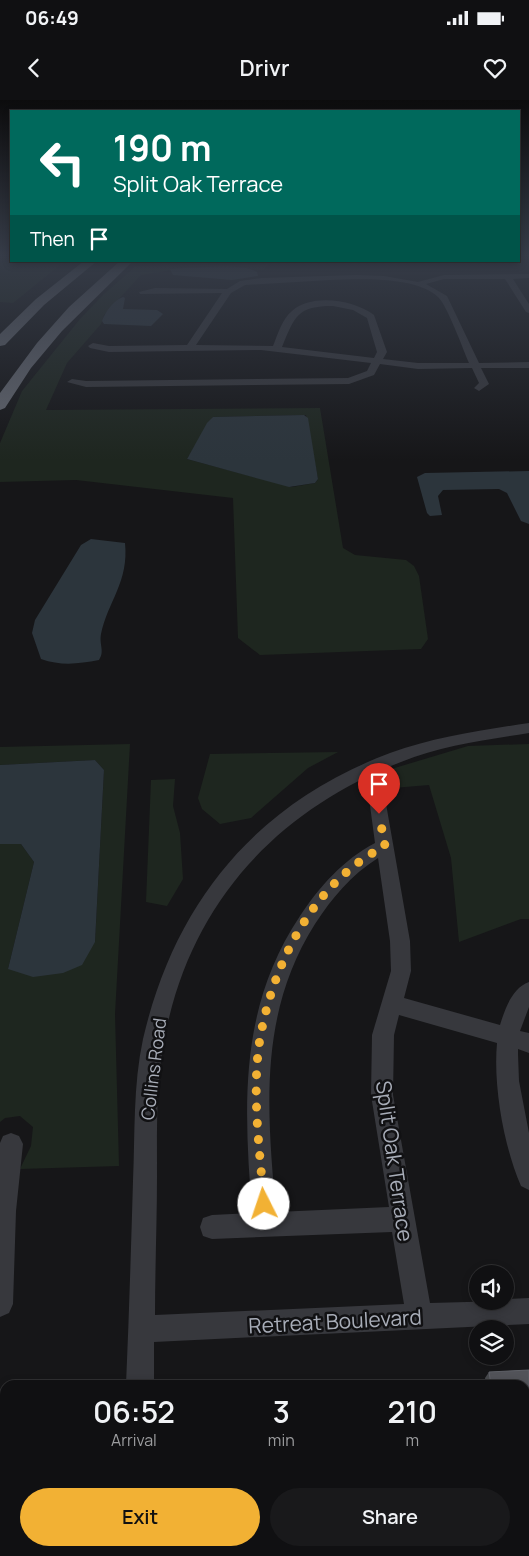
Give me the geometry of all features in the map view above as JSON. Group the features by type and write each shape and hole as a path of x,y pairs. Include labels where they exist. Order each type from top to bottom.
{"highway":[{"path":"0,342 17,325"},
{"path":"24,346 44,325"},
{"path":"0,405 44,343 61,325"}],"street":[{"path":"190,347 205,325"},
{"path":"277,348 288,325"},
{"path":"72,382 86,384 349,381 365,377 371,373 382,352 373,325"},
{"path":"457,325 484,384 479,388"},
{"path":"93,346 108,349 190,347 277,348 418,366 529,365"},
{"name":"Collins Road","path":"140,1380 146,1110 154,1040 162,1004 177,961 201,911 231,869 267,833 300,806 337,783 412,750 451,739 529,728"},
{"name":"Split Oak Terrace","path":"377,798 400,941 401,971 384,1035 382,1095 419,1317"},
{"path":"265,1223 258,1128 257,1084 259,1046 277,976 304,922 338,878 367,855 385,846"},
{"path":"529,991 517,1003 519,1040 507,1063 511,1106 529,1178"},
{"path":"392,1004 519,1040"},
{"path":"0,1304 4,1211 11,1144"},
{"path":"212,1227 265,1223 402,1219"},
{"name":"Retreat Boulevard","path":"142,1329 529,1311"}],"shaded area":[{"path":"75,325 100,325 67,363 46,410 320,408 343,548 355,555 406,560 414,566 419,576 428,639 421,649 260,655 238,638 233,498 76,480 0,482 0,443 22,391","holes":["306,415 318,479 315,483 292,487 187,459 213,417"]},
{"path":"304,415 308,418 318,479 315,483 289,487 187,459 207,423 213,417"},
{"path":"529,471 529,524 521,521 507,493 499,489 443,490 438,496 442,515 430,516 427,513 417,477 425,473"},
{"path":"91,539 125,543 124,569 101,634 101,657 99,660 70,664 41,659 32,633 35,620 81,545"},
{"path":"130,744 115,1014 119,1166 20,1169 31,1146 33,1127 20,1116 5,1118 0,1122 0,844 21,844 34,862 8,969 95,942 104,770 95,760 0,765 0,747"},
{"path":"529,744 529,919 521,919 459,942 451,858 429,785 381,789 378,773 468,746"},
{"path":"338,752 308,768 251,818 220,824 202,809 198,798 210,754"},
{"path":"95,760 104,770 95,942 82,965 63,973 33,977 8,969 34,862 21,844 0,844 0,765"},
{"path":"175,779 173,806 180,833 183,879 167,906 146,902 151,780"}],"building":[{"path":"529,1370 529,1380 490,1380 489,1372"}],"route":[{"path":"264,1204 258,1128 257,1084 259,1046 267,1008 277,976 304,922 338,878 367,855 385,846 379,814"}]}
